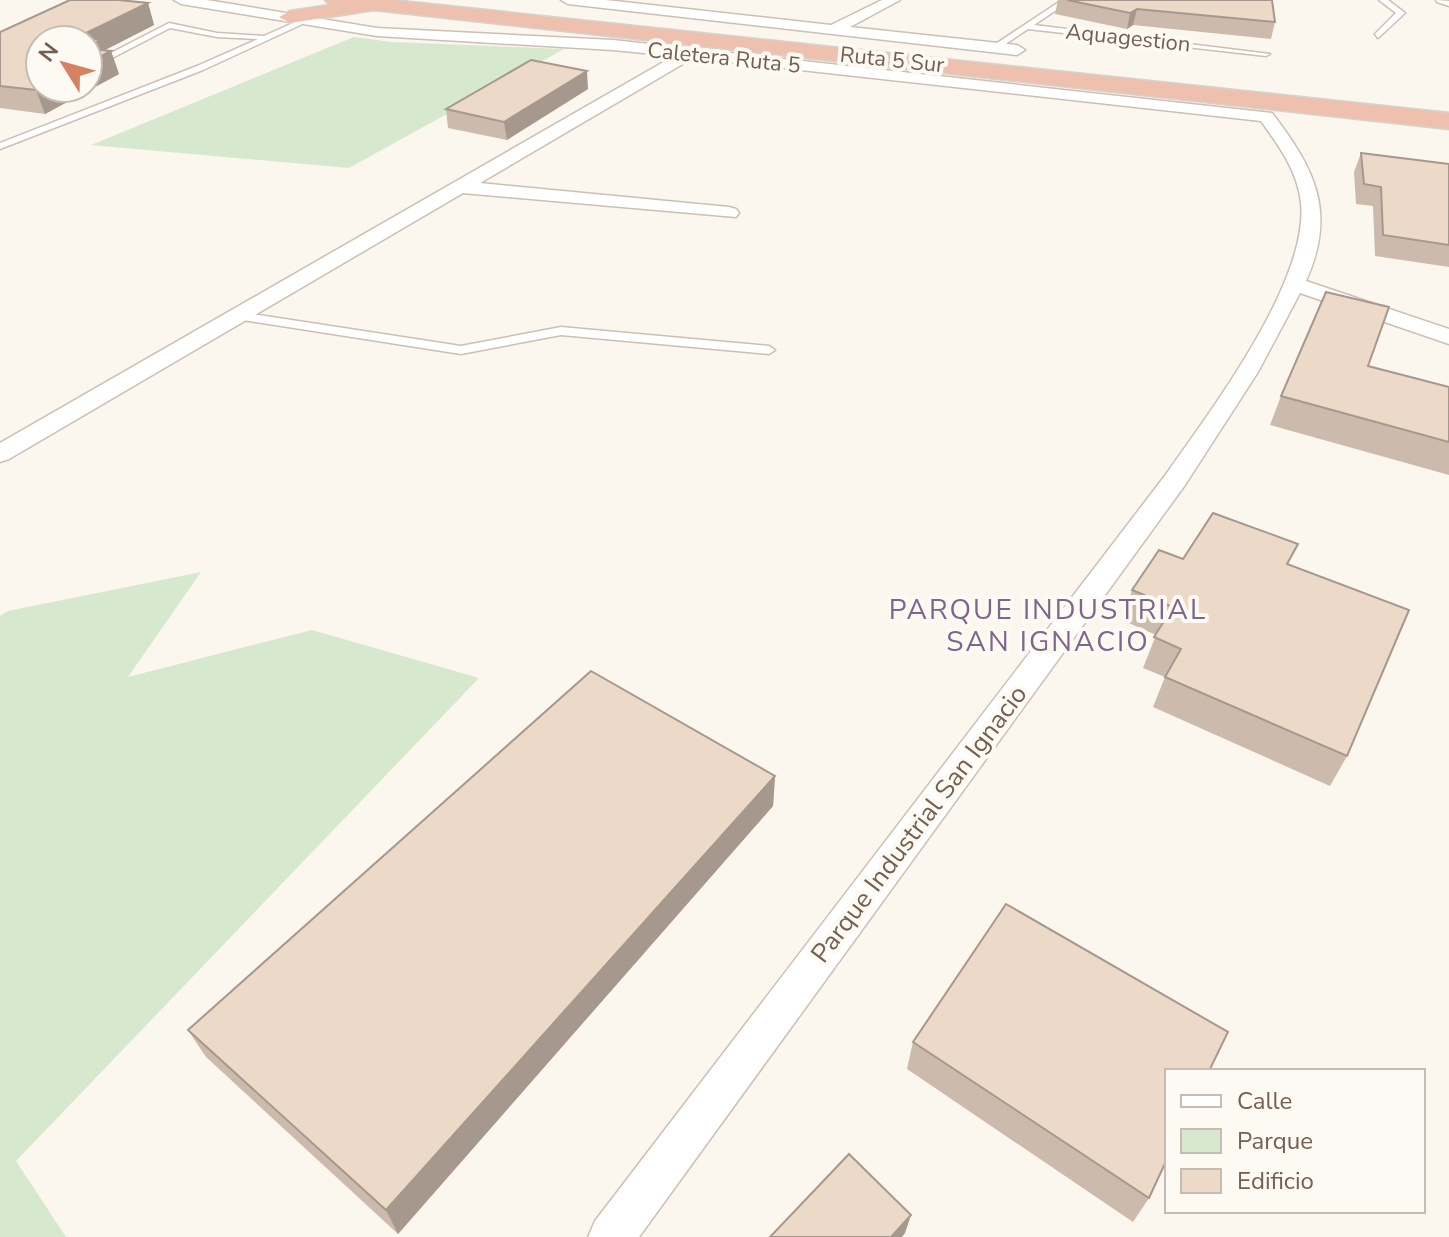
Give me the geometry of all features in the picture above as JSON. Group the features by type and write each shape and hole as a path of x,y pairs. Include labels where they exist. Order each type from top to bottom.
{"highway":[{"name":"Ruta 5 Sur","path":"335,0 1449,121"},
{"name":"Ruta 5 Sur","path":"454,0 1449,106"},
{"path":"299,18 381,5"}],"street":[{"name":"Caletera Ruta 5","path":"181,0 405,35 578,43 1266,117"},
{"name":"Caletera Ruta 5","path":"568,0 1017,50"},
{"path":"813,29 874,0"},
{"path":"830,31 893,0"},
{"path":"0,454 689,54"},
{"name":"Parque Industrial San Ignacio","path":"611,1237 1176,479 1235,393 1296,285 1310,242 1311,202 1300,166 1266,117"},
{"path":"462,187 729,213"},
{"path":"1296,285 1449,337"}],"lane":[{"path":"1028,27 1067,0"},
{"path":"1378,36 1401,13 1383,0"},
{"path":"1440,0 1449,4"},
{"path":"0,146 200,68 299,18"},
{"path":"111,55 169,25 217,35 264,38"},
{"name":"Aquagestion","path":"995,47 1028,27 1266,54"},
{"path":"240,316 461,350 561,331 769,350"}],"green space":[{"path":"354,37 391,42 564,49 349,168 91,145"},
{"path":"201,572 128,677 312,630 479,678 16,1161 66,1237 0,1237 0,616 8,611"}],"building":[{"path":"70,0 148,3 104,24 24,24 24,89 0,86 0,32"},
{"path":"1067,0 1272,0 1275,22 1137,9 1130,13"},
{"path":"531,60 587,71 504,122 446,109"},
{"path":"1361,153 1449,164 1449,245 1383,235 1381,187 1364,184"},
{"path":"1326,292 1389,307 1368,366 1449,387 1449,442 1281,396"},
{"path":"1213,513 1298,544 1287,564 1409,610 1347,756 1165,677 1181,649 1154,637 1173,607 1132,590 1159,550 1183,559"},
{"path":"591,671 775,776 386,1210 188,1030"},
{"path":"1006,904 1228,1032 1210,1069 1165,1069 1165,1163 1149,1198 913,1042"},
{"path":"849,1154 911,1215 891,1237 770,1237"}],"district":[{"name":"PARQUE INDUSTRIAL SAN IGNACIO","path":"1048,626"}]}
